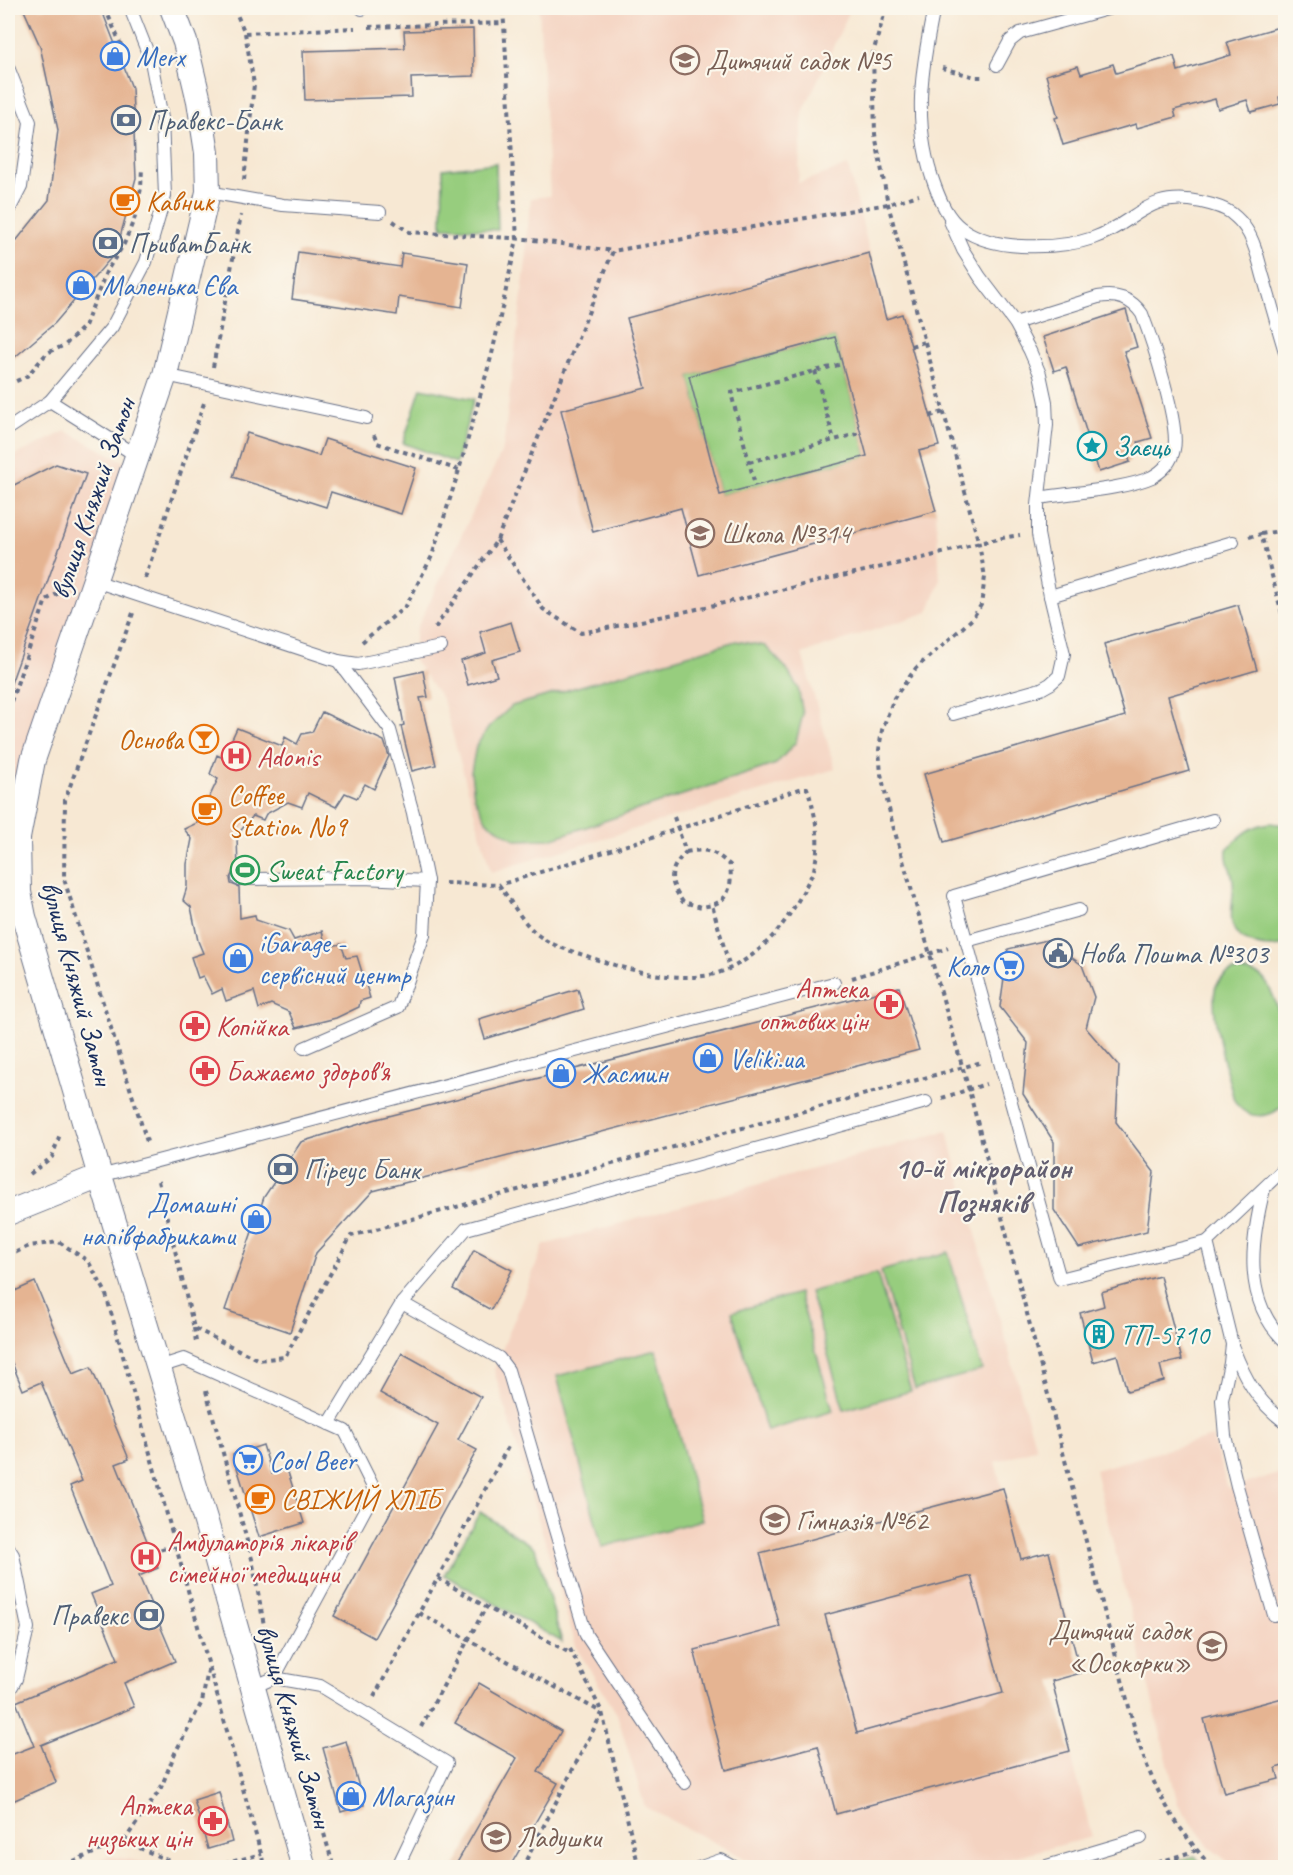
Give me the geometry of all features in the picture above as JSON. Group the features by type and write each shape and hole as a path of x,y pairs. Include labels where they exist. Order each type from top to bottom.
{"street":[{"name":"вулиця Княжий Затон","path":"172,8 186,42 199,101 207,153 208,192 165,375 33,760 21,821 18,865 24,917 100,1176 206,1522 263,1682 304,1868"},
{"path":"8,1213 100,1176"}],"lane":[{"path":"8,429 50,401 112,327 146,262 165,196 162,118 151,61 130,8"},
{"path":"934,8 926,48 921,94 921,136 937,191 963,250 980,277 1015,323 1040,374 1046,402 1047,425 1039,498 1038,534 1064,654 1059,676 1041,689 953,714"},
{"path":"997,65 1010,41 1020,33 1111,8"},
{"path":"8,67 30,122 21,187 8,212"},
{"path":"208,192 283,205 380,212"},
{"path":"945,212 961,228 980,237 1006,245 1036,246 1064,245 1094,238 1119,225 1141,209 1164,200 1186,198 1208,203 1230,212 1247,230 1258,259 1286,355"},
{"path":"1015,323 1098,297 1108,296 1128,300 1137,306 1142,314 1173,419 1174,449 1170,461 1151,477 1124,485 1039,498"},
{"path":"165,375 366,418"},
{"path":"50,401 137,456"},
{"path":"1050,596 1233,542"},
{"path":"95,581 339,661 358,664 441,647"},
{"path":"304,1048 398,1007 424,935 426,881 413,813 390,730 339,661"},
{"path":"1213,820 954,896 1060,1279 1208,1242 1286,1167"},
{"path":"238,879 353,878 426,881"},
{"path":"966,941 1079,910"},
{"path":"100,1176 834,983"},
{"path":"329,1424 402,1303 466,1229 926,1102"},
{"path":"1264,1189 1252,1248 1254,1280 1262,1309 1275,1332 1286,1342"},
{"path":"1208,1242 1232,1344 1252,1389 1268,1409 1286,1422"},
{"path":"402,1303 499,1358 508,1370 586,1635 685,1784"},
{"path":"1232,1344 1222,1400 1225,1436 1274,1615 1286,1612"},
{"path":"159,1367 183,1359 345,1431 375,1491 263,1682 320,1686 447,1763 398,1868"},
{"path":"8,1547 13,1555 28,1628 16,1679 8,1693"},
{"path":"1040,1868 1141,1838"},
{"path":"698,1868 721,1860 736,1868"}],"path":[{"path":"105,8 124,52"},
{"path":"140,1116 64,879 65,800 139,596 210,384 239,226 254,84 245,33 234,8"},
{"path":"339,661 406,606 432,556 492,354 517,239 504,8"},
{"path":"245,33 504,23"},
{"path":"942,68 975,77"},
{"path":"8,385 27,376 47,353 65,345 85,326 106,272 124,244 135,217 143,165"},
{"path":"380,212 409,232 517,239 613,251 888,204 937,191"},
{"path":"433,632 497,540 613,251"},
{"path":"911,346 924,342"},
{"path":"754,481 731,393 842,364"},
{"path":"815,371 834,440"},
{"path":"930,416 944,412"},
{"path":"366,418 378,443 459,470"},
{"path":"749,462 861,433"},
{"path":"1233,542 1286,530"},
{"path":"497,540 543,609 581,633 664,617 938,555 998,538 1038,534"},
{"path":"1261,534 1286,629"},
{"path":"8,710 46,600 71,587"},
{"path":"426,881 499,885 803,788 808,789 816,816 817,842 814,869 792,912 763,947 730,968 717,973 701,976 661,976 612,965 557,948 537,934 499,885"},
{"path":"674,817 687,852"},
{"path":"702,849 718,854 730,865 731,880 728,895 721,902 702,907 683,902 674,889 671,874 675,863 687,852 702,849"},
{"path":"712,905 730,968"},
{"path":"834,983 930,955 966,941"},
{"path":"926,1102 1004,1079"},
{"path":"24,1177 52,1157 61,1137"},
{"path":"8,1256 29,1246 59,1242 88,1261 105,1291 265,1868"},
{"path":"194,1328 199,1366 252,1559 266,1635"},
{"path":"365,1714 510,1443"},
{"path":"152,1552 176,1545"},
{"path":"438,1578 571,1653 602,1712 639,1868"},
{"path":"413,1743 486,1607"},
{"path":"419,1613 602,1712"},
{"path":"56,1868 124,1840 160,1790 175,1753 202,1702 209,1664"},
{"path":"522,1868 602,1712"},
{"path":"308,1781 334,1868"},
{"path":"124,1840 185,1868"},
{"path":"1141,1867 1197,1850"},
{"path":"207,1868 262,1854"},
{"path":"1177,1856 1178,1868"}],"shaded area":[{"name":"Школа №314","path":"539,8 851,8 803,112 798,183 848,166 886,318 902,314 939,446 919,451 936,511 940,581 928,612 802,654 835,769 491,872 443,700 413,659 416,630 503,449 527,253 526,239 531,198 550,196"},
{"path":"66,431 127,463 8,835 8,459"},
{"name":"Гімназія №62","path":"947,1131 1036,1448 995,1462 1021,1559 1047,1552 1081,1673 1052,1681 1092,1837 974,1867 762,1867 645,1807 617,1714 577,1649 494,1370 544,1245"},
{"name":"Дитячий садок «Осокорки»","path":"1212,1437 1228,1489 1285,1472 1285,1867 1235,1867 1209,1847 1178,1804 1095,1470"},
{"path":"109,1856 169,1867 80,1867"}],"green space":[{"path":"496,163 498,230 442,227 443,169"},
{"path":"835,337 867,456 720,495 689,376"},
{"path":"421,388 474,399 456,463 403,443"},
{"path":"736,641 765,646 786,668 798,688 803,714 796,742 776,764 550,839 516,840 487,822 474,796 471,772 476,746 489,727 512,706"},
{"path":"1270,823 1284,825 1286,831 1285,945 1271,947 1249,942 1235,931 1231,916 1233,881 1227,854 1227,849 1246,832"},
{"path":"1233,971 1254,973 1265,981 1274,997 1283,1029 1286,1053 1286,1102 1266,1115 1252,1115 1239,1107 1234,1100 1224,1060 1215,1014 1215,990 1221,978"},
{"path":"948,1252 982,1370 915,1389 881,1271"},
{"path":"877,1273 911,1391 844,1410 810,1292"},
{"path":"799,1293 833,1411 767,1431 732,1312"},
{"path":"656,1350 702,1520 602,1547 557,1376"},
{"path":"480,1512 535,1548 562,1642 444,1575"},
{"path":"1195,1856 1203,1867 1157,1867"}],"building":[{"path":"23,8 101,8 132,88 136,178 116,252 55,323 8,363 8,251 49,200 58,130 40,46"},
{"path":"1286,25 1286,95 1279,97 1280,104 1251,112 1247,100 1218,109 1215,99 1174,110 1176,117 1137,128 1136,124 1063,145 1046,75 1078,66 1081,74 1113,64 1116,73 1174,56 1178,71 1231,55 1227,42"},
{"path":"473,29 474,76 411,78 412,97 305,100 303,51 405,48 404,31"},
{"path":"298,252 400,267 402,253 468,263 462,307 399,297 397,315 292,299"},
{"path":"869,253 886,319 902,314 939,446 919,451 936,511 699,575 681,508 593,532 561,410 646,388 627,318","holes":["835,337 867,456 720,495 689,376"]},
{"path":"1126,310 1137,347 1124,351 1152,438 1138,442 1141,451 1128,455 1130,462 1099,472 1066,367 1054,371 1043,337"},
{"path":"247,433 319,456 325,439 416,468 401,514 331,492 326,507 233,477"},
{"path":"56,464 86,474 10,686 8,685 8,488"},
{"path":"1238,605 1257,670 1168,696 1189,771 944,842 924,774 1125,716 1104,644"},
{"path":"511,622 520,652 492,660 497,676 468,685 461,661 486,653 480,632"},
{"path":"423,671 428,697 420,698 436,765 412,771 401,726 404,725 395,677"},
{"path":"322,712 384,741 389,756 374,789 365,784 357,798 345,793 336,807 308,793 302,807 288,802 266,814 263,820 253,816 237,835 238,871 233,872 230,878 231,884 239,887 240,918 255,915 256,920 289,931 294,940 322,931 326,947 341,944 346,958 357,956 370,998 360,1001 359,1007 336,1018 296,1028 289,1012 271,1004 259,1009 254,991 226,1001 222,989 212,994 203,976 198,978 191,957 203,953 198,941 191,907 183,900 187,887 187,864 192,839 184,829 197,823 218,779 210,774 217,755 223,758 237,728 282,746 285,737 297,744 302,734 312,732"},
{"path":"1047,940 1082,965 1094,997 1086,1028 1119,1066 1116,1122 1154,1172 1147,1231 1079,1248 1054,1210 1054,1142 1023,1094 1028,1043 1000,1007 1008,949"},
{"path":"899,987 919,1050 373,1191 316,1253 290,1332 225,1310 264,1197 301,1142 373,1120"},
{"path":"578,989 584,1009 485,1039 479,1019"},
{"path":"474,1250 512,1270 491,1310 453,1289"},
{"path":"1160,1276 1182,1360 1160,1365 1164,1381 1127,1391 1117,1355 1093,1362 1080,1313 1104,1306 1101,1292"},
{"path":"35,1282 73,1374 91,1367 129,1459 116,1464 158,1568 139,1576 175,1661 124,1683 134,1707 41,1745 56,1782 8,1803 8,1756 34,1746 16,1702 118,1659 91,1594 111,1586 70,1486 82,1481 41,1382 23,1390 8,1353 8,1294"},
{"path":"402,1353 481,1397 458,1440 477,1450 374,1638 334,1616 438,1425 380,1393"},
{"path":"263,1445 272,1474 287,1469 304,1523 259,1537 233,1455"},
{"path":"1003,1488 1021,1559 1049,1552 1081,1673 1052,1681 1070,1751 836,1814 818,1746 726,1770 694,1650 780,1627 760,1553","holes":["971,1576 1003,1693 857,1733 825,1615"]},
{"path":"479,1683 561,1731 538,1772 558,1783 509,1868 454,1868 517,1758 455,1723"},
{"path":"1286,1697 1286,1765 1276,1768 1279,1779 1224,1793 1204,1719"},
{"path":"346,1741 364,1805 341,1812 323,1748"},
{"name":"Аптека низьких цін","path":"219,1792 232,1842 208,1849 194,1800"}],"place":[{"name":"Merx","path":"115,56"},
{"name":"Дитячий садок №5","path":"685,60"},
{"name":"Правекс-Банк","path":"126,120"},
{"name":"Кавник","path":"125,201"},
{"name":"ПриватБанк","path":"108,243"},
{"name":"Маленька Єва","path":"81,285"},
{"name":"Заєць","path":"1092,446"},
{"name":"Школа №314","path":"700,533"},
{"name":"Основа","path":"204,739"},
{"name":"Adonis","path":"236,756"},
{"name":"Coffee Station No9","path":"207,810"},
{"name":"Sweat Factory","path":"245,870"},
{"name":"Нова Пошта №303","path":"1058,953"},
{"name":"iGarage - сервісний центр","path":"238,958"},
{"name":"Коло","path":"1009,966"},
{"name":"Аптека оптових цін","path":"889,1004"},
{"name":"Копійка","path":"195,1026"},
{"name":"Veliki.ua","path":"708,1058"},
{"name":"Бажаємо здоров'я","path":"205,1071"},
{"name":"Жасмин","path":"561,1073"},
{"name":"Піреус Банк","path":"283,1169"},
{"name":"Домашні напівфабрикати","path":"256,1219"},
{"name":"ТП-5710","path":"1099,1334"},
{"name":"Cool Beer","path":"248,1460"},
{"name":"СВІЖИЙ ХЛІБ","path":"260,1499"},
{"name":"Гімназія №62","path":"775,1520"},
{"name":"Амбулаторія лікарів сімейної медицини","path":"146,1557"},
{"name":"Правекс","path":"149,1615"},
{"name":"Дитячий садок «Осокорки»","path":"1212,1646"},
{"name":"Магазин","path":"351,1796"},
{"name":"Аптека низьких цін","path":"213,1821"},
{"name":"Ладушки","path":"496,1837"}],"district":[{"name":"10-й мікрорайон Позняків","path":"983,1185"}]}
